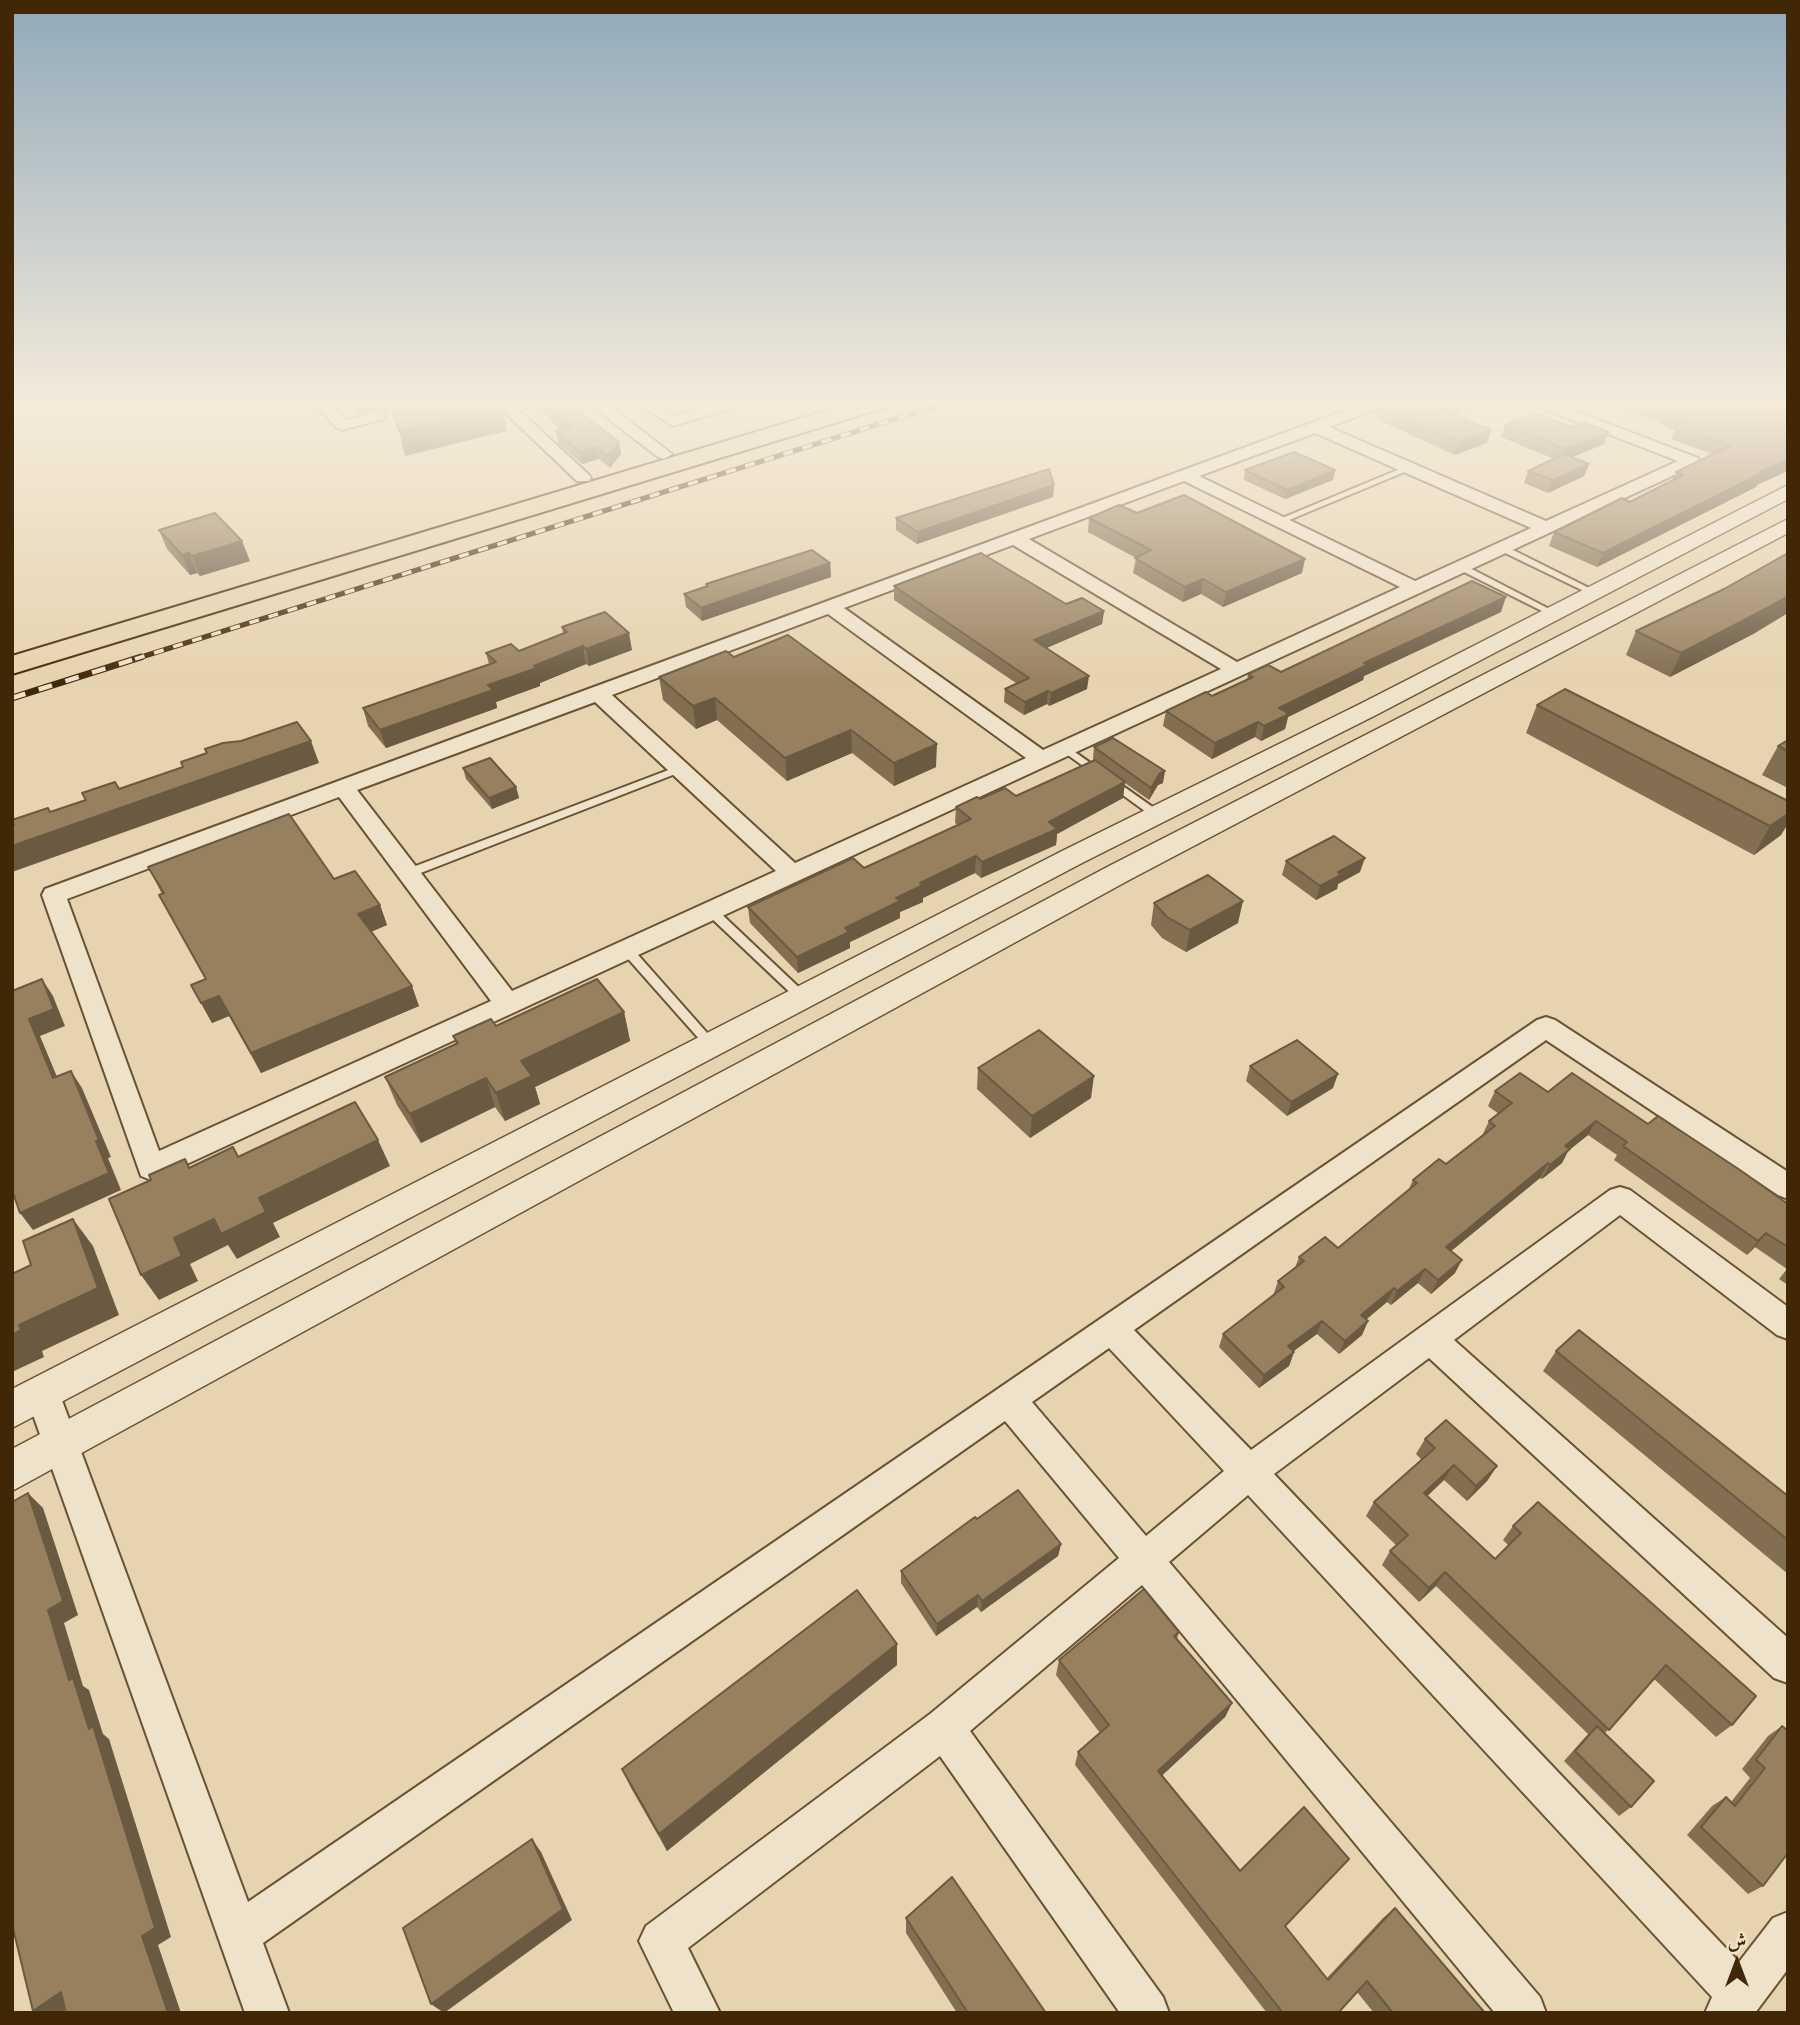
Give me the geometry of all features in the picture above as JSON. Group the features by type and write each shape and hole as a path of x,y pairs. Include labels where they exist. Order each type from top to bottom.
{"main road":[{"path":"12,645 523,496"},
{"path":"12,665 571,496"}],"street":[{"path":"1129,496 54,895 151,1168 1617,496"},
{"path":"1225,496 1416,588"},
{"path":"1472,496 1546,528"},
{"path":"267,2013 62,1446 28,1403 803,998 1779,496"},
{"path":"12,1471 906,986 1788,525"},
{"path":"1014,538 1236,670"},
{"path":"830,607 1041,759"},
{"path":"597,693 793,874"},
{"path":"344,787 508,1004"},
{"path":"239,1934 1546,1027 1788,1187"},
{"path":"698,2013 661,1941 944,1728 1249,1472 1620,1199 1788,1325"},
{"path":"1112,1329 1249,1472 1734,2004 1788,1933"},
{"path":"1430,1339 1788,1664"},
{"path":"1009,1400 1524,2013"},
{"path":"944,1728 1147,2013"}],"lane":[{"path":"1279,522 1343,496"},
{"path":"1502,548 1592,592"},
{"path":"1461,567 1553,613"},
{"path":"1065,748 1157,815"},
{"path":"409,873 679,769"},
{"path":"711,911 803,998"},
{"path":"627,950 712,1046"}],"building":[{"path":"966,496 1024,496 918,532 896,518"},
{"path":"1185,496 1305,559 1226,592 1203,579 1185,587 1135,558 1151,550 1089,518 1119,505 1137,513"},
{"path":"1643,496 1717,496 1603,553 1554,532 1622,498 1630,502"},
{"path":"215,513 242,541 192,556 189,553 182,555 159,530"},
{"path":"812,550 830,563 701,608 684,594 708,586 706,584"},
{"path":"981,553 1066,604 1082,598 1104,611 1034,640 1089,676 1025,702 1005,689 1029,678 894,586"},
{"path":"1788,553 1788,596 1681,653 1636,631 1724,589"},
{"path":"1472,581 1506,597 1364,663 1367,665 1279,708 1289,714 1264,726 1258,722 1215,743 1166,711 1206,692 1212,696 1253,677 1248,674 1268,665 1281,672"},
{"path":"605,612 629,633 586,649 583,646 534,666 537,668 488,685 493,690 380,730 363,708 496,662 486,653 511,644 519,651 567,632 562,627"},
{"path":"788,635 937,744 894,763 851,730 785,758 715,698 693,706 659,677 726,651 734,657"},
{"path":"1565,689 1788,801 1788,814 1770,826 1537,705"},
{"path":"297,722 311,741 12,846 12,820 48,808 50,812 86,800 82,793 115,782 119,789 183,767 181,762 207,753 205,749 241,741"},
{"path":"1113,738 1165,771 1160,773 1151,788 1094,747"},
{"path":"1788,740 1788,751 1778,746"},
{"path":"490,758 516,787 489,798 463,768"},
{"path":"1095,760 1125,782 1049,822 1057,829 982,862 976,856 920,883 923,885 896,898 900,901 845,928 849,932 797,957 748,907 853,858 864,868 971,819 956,807 977,797 980,799 1005,788 1016,796"},
{"path":"289,814 334,879 355,871 380,905 358,914 412,986 251,1053 219,996 201,1003 191,985 206,979 159,895 164,893 148,867"},
{"path":"1334,836 1365,858 1338,872 1341,875 1320,886 1286,861"},
{"path":"1208,875 1243,901 1190,930 1167,917 1154,903"},
{"path":"42,979 54,1009 29,1019 53,1078 71,1071 99,1140 96,1141 109,1173 20,1213 12,1190 12,991"},
{"path":"597,979 624,1012 521,1061 532,1076 496,1093 486,1078 410,1114 385,1077 458,1043 453,1036 491,1019 496,1026"},
{"path":"1039,1030 1094,1076 1032,1116 978,1068"},
{"path":"1297,1040 1338,1074 1291,1102 1250,1066"},
{"path":"1520,1073 1548,1092 1572,1073 1648,1124 1658,1116 1788,1204 1788,1247 1766,1233 1758,1241 1623,1146 1627,1142 1596,1121 1565,1146 1570,1149 1550,1165 1548,1163 1446,1247 1462,1260 1438,1280 1425,1269 1397,1291 1394,1288 1361,1315 1368,1321 1345,1341 1322,1321 1288,1346 1294,1352 1264,1375 1223,1334 1284,1287 1278,1281 1304,1261 1299,1257 1325,1237 1338,1248 1417,1183 1413,1180 1439,1159 1446,1164 1495,1126 1489,1121 1512,1103 1495,1091"},
{"path":"355,1102 378,1140 259,1198 266,1212 221,1234 214,1219 174,1238 182,1256 141,1275 109,1199 151,1180 149,1175 185,1159 189,1168 233,1147 238,1157"},
{"path":"73,1219 98,1288 19,1325 21,1330 12,1335 12,1274 31,1265 23,1241"},
{"path":"1579,1330 1788,1496 1788,1540 1556,1351"},
{"path":"1446,1420 1497,1466 1476,1486 1454,1465 1424,1493 1495,1559 1521,1533 1513,1526 1538,1502 1756,1696 1732,1725 1666,1665 1609,1730 1445,1572 1429,1588 1390,1551 1408,1535 1374,1502 1435,1448 1425,1439"},
{"path":"1018,1490 1061,1544 982,1601 978,1595 937,1624 901,1571 975,1517 977,1519"},
{"path":"28,1493 63,1601 48,1610 69,1680 73,1678 89,1729 93,1726 155,1928 142,1936 168,2013 66,2013 61,1992 33,2011 12,1924 12,1502"},
{"path":"1144,1589 1179,1632 1174,1636 1232,1703 1158,1771 1240,1871 1304,1807 1349,1859 1285,1926 1328,1980 1395,1908 1485,2013 1393,2013 1367,1981 1338,2013 1283,2013 1078,1752 1109,1725 1059,1660"},
{"path":"857,1590 897,1644 659,1834 622,1769"},
{"path":"1597,1726 1654,1781 1631,1807 1575,1751"},
{"path":"1782,1726 1788,1731 1788,1853 1763,1886 1701,1827 1726,1797 1735,1806 1765,1768 1756,1760"},
{"path":"532,1839 563,1909 431,2004 403,1928"},
{"path":"952,1877 1046,2013 968,2013 906,1918"}],"railway":[{"path":"135,659 653,496"},
{"path":"12,698 141,657"}]}
